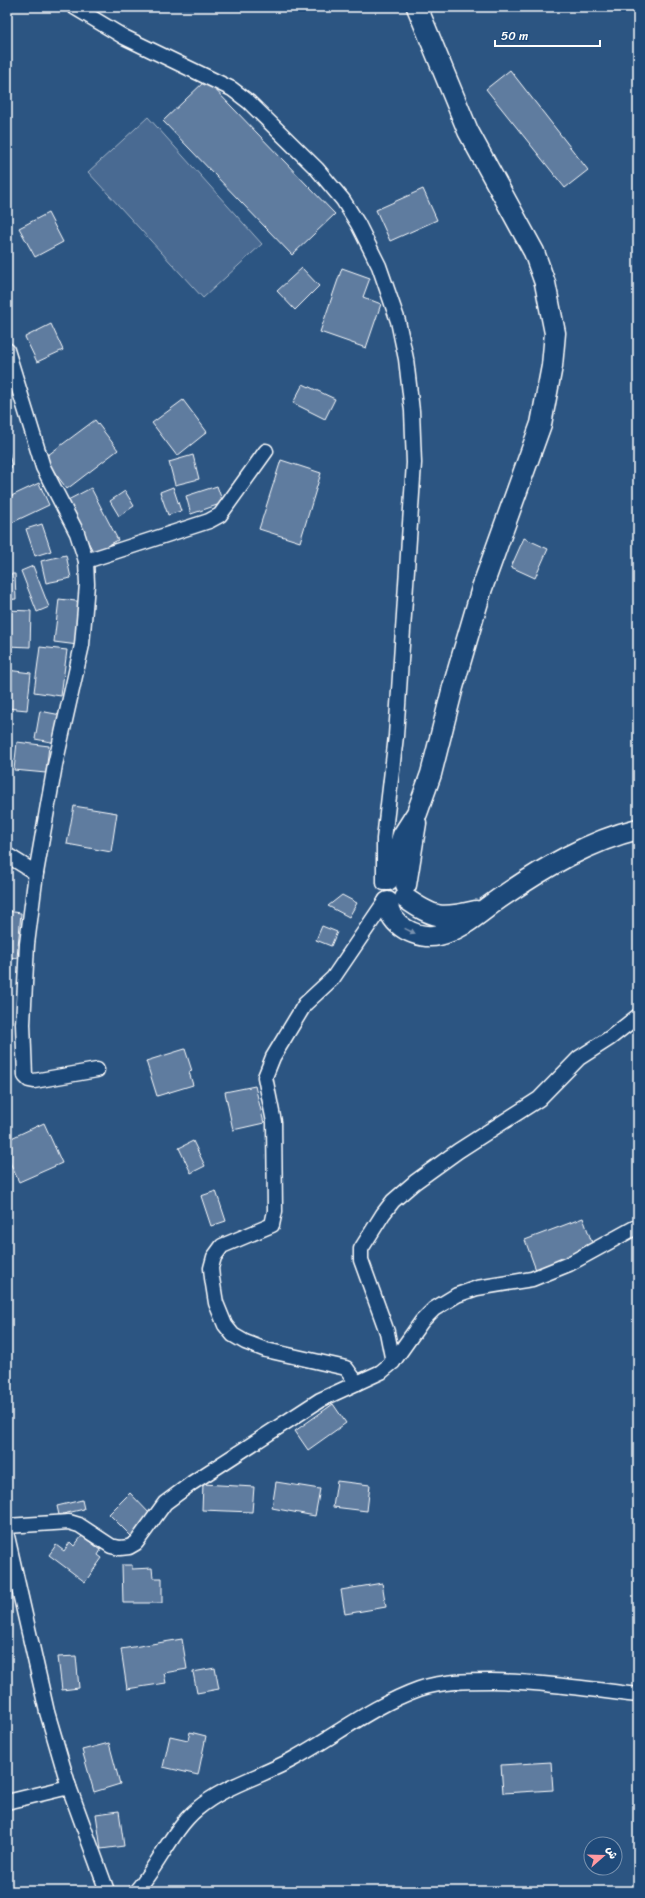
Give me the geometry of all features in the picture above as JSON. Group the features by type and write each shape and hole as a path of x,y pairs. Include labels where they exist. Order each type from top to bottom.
{"main road":[{"path":"417,7 468,131 534,252 545,283 554,333 552,366 541,424 482,588 453,687 431,774 417,813 403,835 393,892 425,912 437,916 449,917 482,909 526,880 573,854 619,834 638,829"}],"street":[{"path":"74,7 101,24 232,89 254,106 317,169 343,200 358,224 379,266 398,321 406,359 412,411 414,463 397,729 384,839 393,892 333,978 305,1004 273,1057 266,1077 274,1122 275,1211 272,1225 222,1246 214,1256 212,1268 216,1303 225,1325 233,1335 245,1342 266,1350 346,1368 357,1383"},
{"path":"93,7 101,24"},
{"path":"7,350 43,467 77,533 86,561 87,584 82,645 55,765 36,873 27,944 23,1024 25,1076 29,1080 34,1081 97,1070"},
{"path":"86,561 209,521 220,515 266,451"},
{"path":"7,855 36,873"},
{"path":"394,1362 386,1332 361,1260 361,1249 382,1214 393,1201 415,1182 458,1151 539,1099 579,1058 610,1038 638,1016"},
{"path":"7,1526 69,1522 79,1525 111,1546 120,1548 129,1547 136,1543 165,1503 192,1483 320,1400 381,1372 394,1362 422,1321 434,1309 457,1295 477,1288 532,1279 569,1264 638,1226"},
{"path":"7,1536 47,1712 69,1787 107,1891"},
{"path":"136,1891 147,1879 171,1840 196,1810 215,1796 238,1784 289,1762 361,1718 400,1697 420,1689 433,1685 472,1681 530,1682 638,1695"},
{"path":"7,1802 69,1787"}],"shaded area":[{"path":"148,117 262,244 203,298 88,172"}],"building":[{"path":"510,70 588,170 565,188 486,89"},
{"path":"206,80 335,214 292,255 163,121"},
{"path":"423,189 437,220 390,241 376,210"},
{"path":"48,213 63,242 35,257 19,228"},
{"path":"302,268 319,286 295,310 277,291"},
{"path":"342,268 370,278 363,297 381,304 366,348 320,332"},
{"path":"51,324 63,350 37,362 25,337"},
{"path":"303,384 335,399 325,419 293,403"},
{"path":"183,400 207,432 177,456 152,423"},
{"path":"95,420 118,450 67,489 44,458"},
{"path":"7,445 12,467 7,469"},
{"path":"193,455 199,479 175,485 169,462"},
{"path":"281,460 321,473 300,542 259,529"},
{"path":"39,483 49,505 11,523 7,515 7,498"},
{"path":"217,486 223,503 191,514 186,496"},
{"path":"173,487 181,511 168,515 160,492"},
{"path":"91,488 118,540 94,553 66,501"},
{"path":"125,491 134,506 119,516 110,501"},
{"path":"42,524 51,551 35,556 26,529"},
{"path":"524,538 548,549 535,578 511,567"},
{"path":"66,555 71,578 46,583 41,561"},
{"path":"33,566 49,607 37,612 21,571"},
{"path":"7,574 15,574 16,599 7,600"},
{"path":"59,599 84,602 78,645 54,642"},
{"path":"7,610 31,611 30,647 7,646"},
{"path":"40,647 67,650 61,696 34,692"},
{"path":"7,670 31,673 27,710 7,708"},
{"path":"40,711 61,715 56,743 35,739"},
{"path":"17,742 49,746 46,773 14,770"},
{"path":"74,806 117,813 111,852 67,844"},
{"path":"342,895 357,903 349,917 328,906"},
{"path":"7,911 21,913 17,958 7,957"},
{"path":"322,926 337,932 331,946 316,940"},
{"path":"185,1049 192,1071 189,1072 193,1085 157,1096 146,1061"},
{"path":"255,1086 264,1123 233,1130 225,1092"},
{"path":"44,1123 62,1163 19,1182 7,1156 7,1140"},
{"path":"193,1141 205,1166 191,1173 179,1148"},
{"path":"216,1191 226,1221 211,1226 201,1196"},
{"path":"583,1218 594,1248 536,1270 525,1240"},
{"path":"333,1404 346,1423 308,1450 295,1431"},
{"path":"337,1481 370,1485 367,1511 333,1507"},
{"path":"276,1482 320,1489 315,1516 272,1508"},
{"path":"203,1484 254,1487 252,1512 202,1510"},
{"path":"130,1493 152,1516 131,1536 109,1514"},
{"path":"82,1500 84,1509 59,1515 57,1506"},
{"path":"82,1536 101,1550 98,1555 102,1558 85,1582 49,1555 56,1545 64,1551 70,1542 74,1546"},
{"path":"122,1565 132,1565 132,1569 152,1568 153,1578 162,1578 162,1603 123,1603"},
{"path":"382,1583 386,1607 345,1614 341,1590"},
{"path":"182,1639 187,1669 164,1673 166,1683 127,1689 121,1649"},
{"path":"76,1656 79,1688 62,1690 58,1657"},
{"path":"215,1668 219,1689 197,1693 193,1672"},
{"path":"190,1732 206,1736 198,1775 163,1767 170,1736 188,1740"},
{"path":"109,1743 120,1784 94,1792 82,1750"},
{"path":"551,1762 553,1790 503,1793 501,1765"},
{"path":"119,1811 124,1846 101,1849 96,1814"}]}
